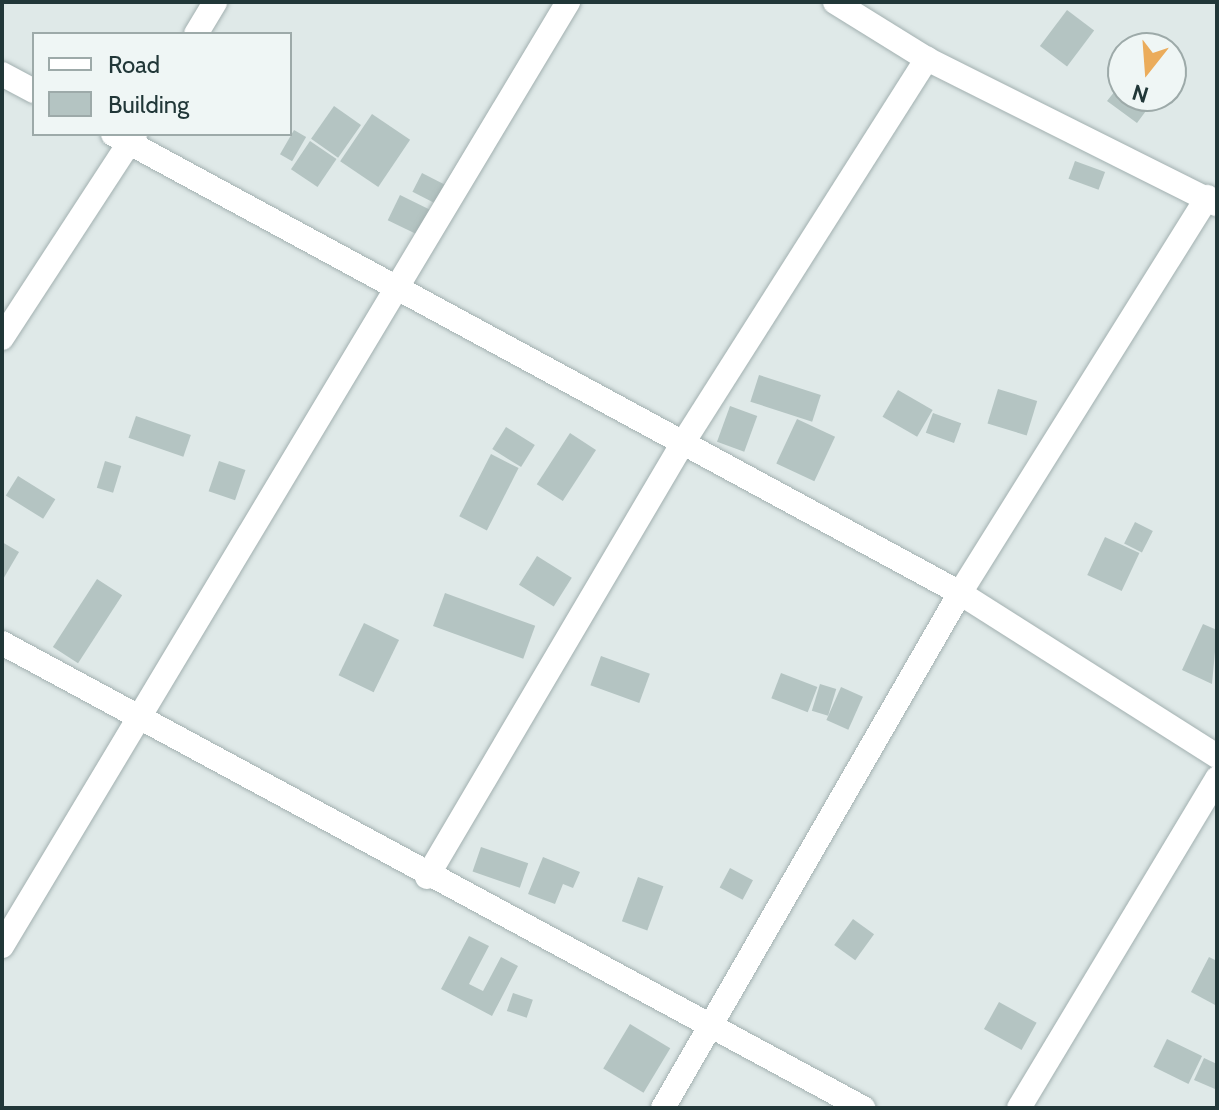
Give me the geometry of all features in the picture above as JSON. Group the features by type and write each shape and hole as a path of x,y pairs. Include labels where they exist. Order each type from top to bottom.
{"street":[{"path":"197,32 215,2"},
{"path":"2,946 140,723 568,2"},
{"path":"663,1108 960,593 1212,200 927,59 835,2"},
{"path":"427,877 681,446 927,59"},
{"path":"2,74 32,90"},
{"path":"2,338 126,137 681,446 960,593 1217,756"},
{"path":"2,643 140,723 863,1108"},
{"path":"1019,1108 1217,778"}],"building":[{"path":"1067,10 1094,30 1067,66 1040,46"},
{"path":"334,106 361,125 338,158 311,139"},
{"path":"1122,112 1145,112 1137,123"},
{"path":"372,114 410,140 378,187 340,161"},
{"path":"294,130 306,137 292,161 280,154"},
{"path":"310,141 337,159 318,187 291,169"},
{"path":"1075,161 1105,172 1099,190 1069,179"},
{"path":"422,173 447,186 437,204 412,192"},
{"path":"400,195 431,210 418,235 388,220"},
{"path":"759,375 821,395 812,422 750,402"},
{"path":"998,389 1037,401 1027,435 987,423"},
{"path":"898,390 933,410 917,437 882,417"},
{"path":"730,406 757,416 744,452 717,442"},
{"path":"933,413 961,423 954,443 926,433"},
{"path":"136,416 191,435 183,457 129,438"},
{"path":"797,419 835,437 814,481 776,463"},
{"path":"506,427 535,445 521,467 492,449"},
{"path":"570,433 596,450 563,501 537,484"},
{"path":"491,454 519,468 487,530 459,516"},
{"path":"105,461 121,466 113,493 97,488"},
{"path":"219,461 245,470 235,500 209,491"},
{"path":"18,476 55,499 43,519 6,496"},
{"path":"1135,522 1153,531 1142,552 1124,543"},
{"path":"1105,537 1139,553 1122,591 1087,575"},
{"path":"2,542 19,552 2,581"},
{"path":"537,556 572,578 554,607 519,585"},
{"path":"97,579 122,595 78,663 53,647"},
{"path":"445,593 535,626 523,659 433,626"},
{"path":"364,623 399,640 374,692 339,675"},
{"path":"1203,624 1217,630 1212,684 1182,670"},
{"path":"601,656 650,674 639,703 590,685"},
{"path":"781,673 817,687 808,712 771,698"},
{"path":"820,684 836,689 828,716 812,711"},
{"path":"841,687 863,697 848,730 826,720"},
{"path":"481,847 528,863 520,888 473,872"},
{"path":"543,857 580,872 573,888 563,884 555,904 528,894"},
{"path":"730,868 753,880 743,900 720,887"},
{"path":"638,877 663,886 647,930 622,921"},
{"path":"853,919 874,934 855,960 834,945"},
{"path":"469,936 489,946 469,984 483,991 501,957 518,966 492,1016 441,989"},
{"path":"1209,957 1217,961 1217,1006 1191,992"},
{"path":"513,993 533,1000 527,1018 507,1011"},
{"path":"999,1002 1037,1023 1022,1050 984,1029"},
{"path":"630,1024 670,1048 644,1093 603,1069"},
{"path":"1167,1039 1202,1056 1188,1084 1153,1067"},
{"path":"1204,1058 1217,1064 1215,1089 1194,1080"}]}
